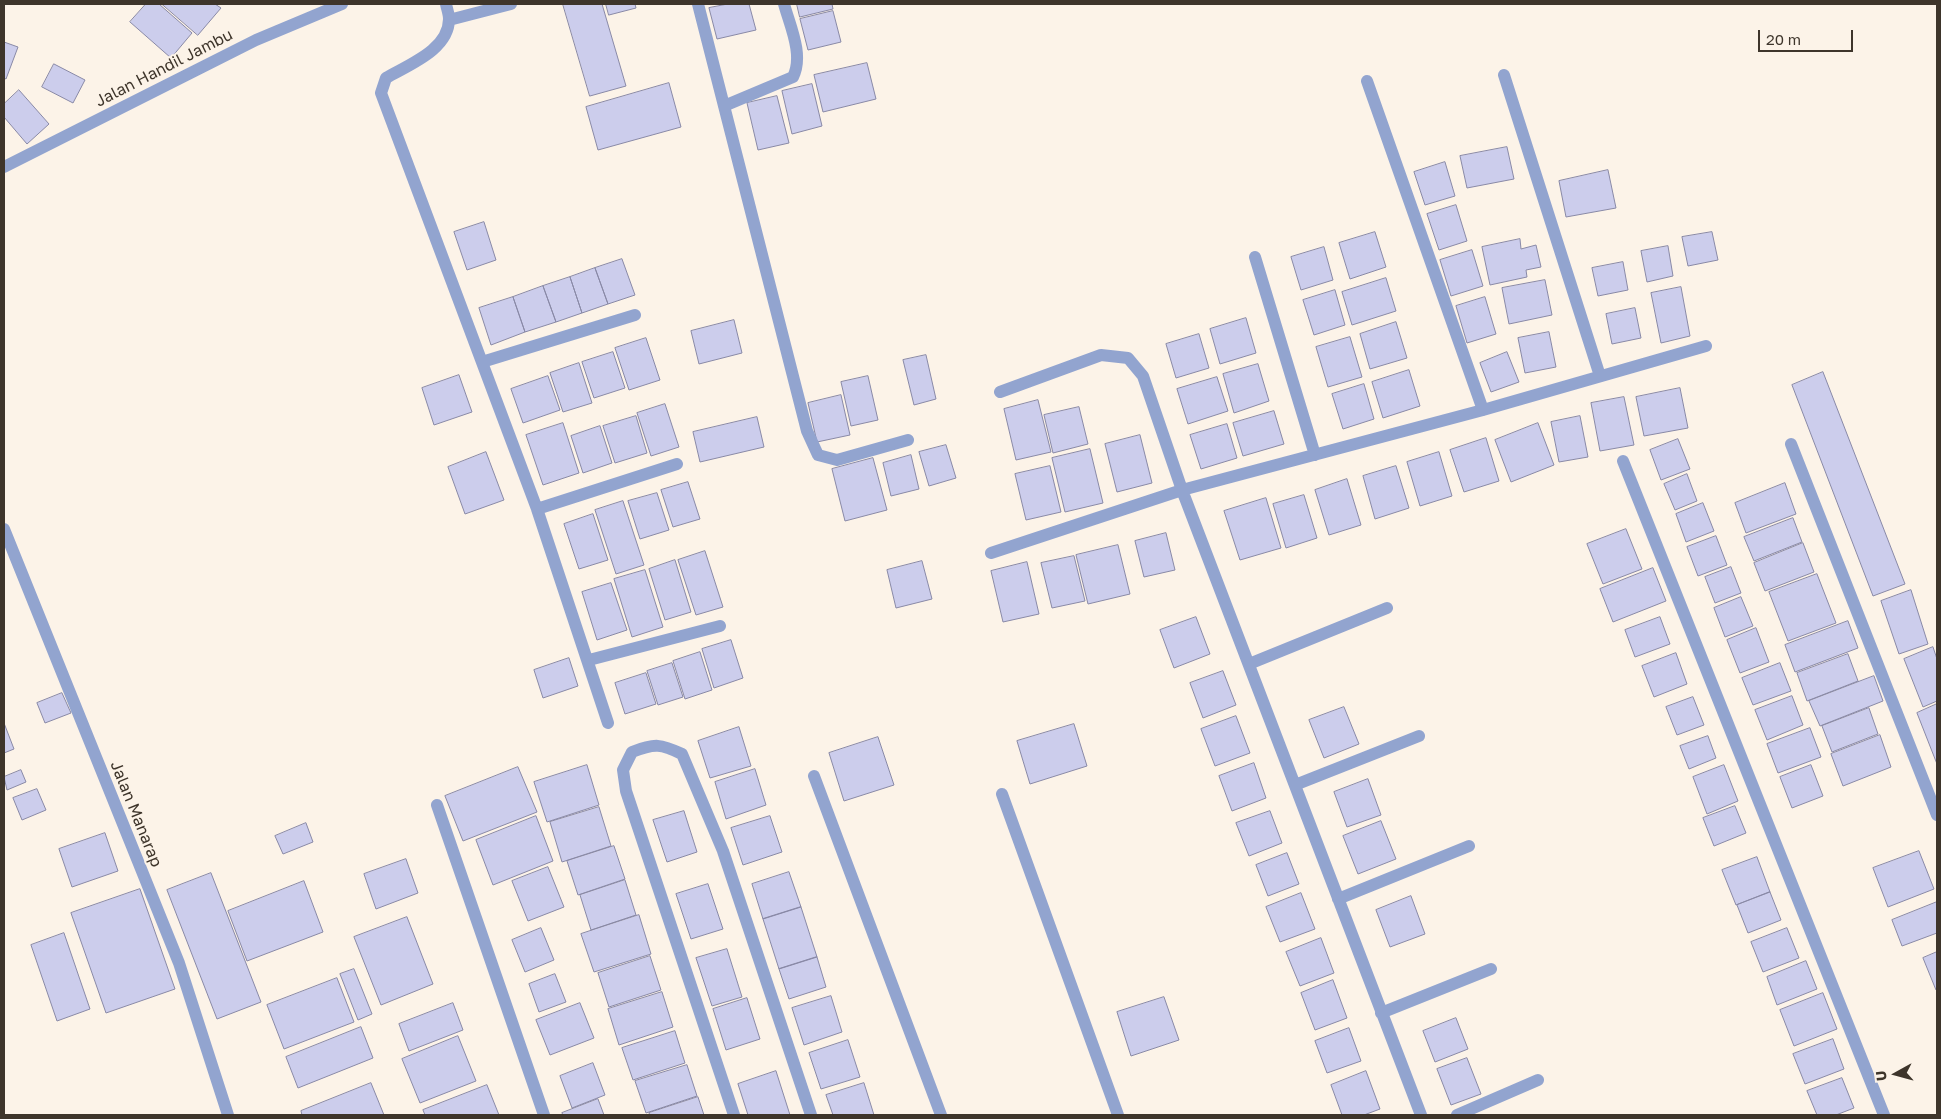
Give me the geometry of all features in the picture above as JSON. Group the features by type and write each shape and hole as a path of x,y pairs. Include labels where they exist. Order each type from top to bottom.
{"street":[{"name":"Jalan Handil Jambu","path":"4,167 256,40 342,4"},
{"path":"446,4 449,20 444,39 436,47 386,78 381,93 537,509 589,660 608,723"},
{"path":"449,20 511,4"},
{"path":"698,4 808,431 818,455 836,460 908,440"},
{"path":"724,106 793,77 798,68 798,58 784,4"},
{"path":"1504,74 1600,376"},
{"path":"1367,81 1483,410"},
{"path":"1255,257 1314,455"},
{"path":"482,362 635,315"},
{"path":"991,553 1182,490 1483,410 1706,346"},
{"path":"1000,392 1102,355 1128,358 1143,376 1182,490 1421,1115"},
{"path":"1791,444 1937,815"},
{"path":"1623,461 1884,1115"},
{"path":"537,509 677,464"},
{"name":"Jalan Manarap","path":"4,529 179,963 228,1115"},
{"path":"1249,664 1387,608"},
{"path":"589,660 720,626"},
{"path":"1295,785 1419,736"},
{"path":"734,1115 626,791 623,770 632,752 642,748 663,745 682,754 723,851 810,1115"},
{"path":"814,776 941,1115"},
{"path":"1002,794 1118,1115"},
{"path":"437,805 544,1115"},
{"path":"1338,899 1469,846"},
{"path":"1381,1013 1491,969"},
{"path":"1458,1115 1538,1080"}],"building":[{"path":"146,4 159,4 192,33 171,58 130,22"},
{"path":"162,4 215,4 221,8 198,35"},
{"path":"563,4 602,4 626,86 590,96"},
{"path":"606,4 635,4 636,8 609,15"},
{"path":"728,4 749,4 756,30 717,39 709,8"},
{"path":"797,4 832,4 833,9 800,17"},
{"path":"833,11 841,42 808,50 800,19"},
{"path":"4,42 18,47 6,79 4,78"},
{"path":"867,63 876,99 823,112 814,75"},
{"path":"54,64 85,80 73,103 42,87"},
{"path":"669,83 681,127 598,150 586,107"},
{"path":"812,84 822,126 792,134 782,91"},
{"path":"19,90 49,124 27,144 4,117 4,104"},
{"path":"777,96 789,143 758,150 747,103"},
{"path":"1507,147 1514,179 1467,188 1460,156"},
{"path":"1445,162 1455,196 1425,205 1414,172"},
{"path":"1608,170 1616,208 1566,217 1559,181"},
{"path":"1456,205 1467,241 1439,250 1427,214"},
{"path":"484,222 496,260 467,270 454,232"},
{"path":"1375,232 1386,267 1350,279 1339,243"},
{"path":"1712,232 1718,260 1688,266 1682,237"},
{"path":"1520,239 1521,249 1536,245 1541,267 1526,270 1527,277 1490,285 1482,247"},
{"path":"1668,246 1673,276 1647,282 1641,251"},
{"path":"1324,247 1333,280 1301,290 1291,257"},
{"path":"1472,250 1483,286 1451,296 1440,260"},
{"path":"622,259 635,295 608,304 595,268"},
{"path":"1623,262 1628,290 1598,296 1592,268"},
{"path":"595,268 608,304 582,313 570,277"},
{"path":"570,277 582,313 556,322 543,286"},
{"path":"1386,278 1396,311 1352,325 1342,292"},
{"path":"1545,280 1552,315 1509,324 1502,288"},
{"path":"543,286 556,322 525,332 513,297"},
{"path":"1681,287 1690,336 1661,343 1651,293"},
{"path":"1335,290 1345,325 1314,335 1303,300"},
{"path":"513,297 525,332 491,345 479,308"},
{"path":"1485,297 1496,334 1467,343 1456,306"},
{"path":"1635,308 1641,338 1612,344 1606,314"},
{"path":"1246,318 1256,353 1220,364 1210,329"},
{"path":"734,320 742,353 699,364 691,331"},
{"path":"1396,322 1407,358 1370,369 1360,334"},
{"path":"1549,332 1556,367 1525,373 1518,338"},
{"path":"1199,334 1209,368 1176,378 1166,344"},
{"path":"1350,337 1362,377 1328,387 1316,347"},
{"path":"646,338 660,380 629,390 615,348"},
{"path":"613,352 625,388 594,398 582,362"},
{"path":"1507,352 1519,382 1491,392 1480,363"},
{"path":"926,355 936,399 914,405 903,360"},
{"path":"579,363 592,403 563,412 550,373"},
{"path":"1258,364 1269,401 1234,413 1223,374"},
{"path":"1409,370 1420,406 1383,418 1372,382"},
{"path":"1823,372 1905,584 1873,596 1792,385"},
{"path":"459,375 472,412 434,425 422,388"},
{"path":"548,376 560,410 523,423 511,389"},
{"path":"868,376 878,420 851,426 841,382"},
{"path":"1217,377 1228,411 1188,424 1177,389"},
{"path":"1364,384 1374,419 1343,429 1332,394"},
{"path":"1680,388 1688,428 1644,436 1636,397"},
{"path":"841,395 850,435 817,442 808,403"},
{"path":"1624,397 1634,445 1600,451 1591,403"},
{"path":"1038,400 1051,452 1016,460 1004,409"},
{"path":"665,404 679,447 651,456 637,413"},
{"path":"1079,407 1088,444 1053,453 1044,415"},
{"path":"1274,411 1284,444 1243,456 1233,423"},
{"path":"636,416 647,453 615,463 603,426"},
{"path":"1580,416 1588,457 1559,462 1551,422"},
{"path":"757,417 764,447 700,462 693,432"},
{"path":"563,423 579,473 543,485 526,435"},
{"path":"1538,423 1554,465 1511,482 1495,440"},
{"path":"1227,424 1237,458 1201,469 1190,435"},
{"path":"600,426 612,463 583,473 571,436"},
{"path":"1140,435 1152,483 1117,492 1105,444"},
{"path":"1486,438 1499,481 1464,492 1450,450"},
{"path":"1678,439 1690,469 1661,480 1650,450"},
{"path":"946,445 956,478 929,486 919,452"},
{"path":"1090,449 1103,503 1065,512 1052,458"},
{"path":"486,452 504,500 465,514 448,467"},
{"path":"1439,452 1452,496 1420,506 1407,462"},
{"path":"911,455 919,489 891,496 883,463"},
{"path":"873,458 887,510 845,521 832,469"},
{"path":"1050,466 1061,512 1026,520 1015,474"},
{"path":"1396,466 1409,508 1375,519 1363,476"},
{"path":"1687,474 1697,501 1675,510 1664,484"},
{"path":"1347,479 1361,525 1329,535 1315,490"},
{"path":"688,482 700,519 673,527 661,490"},
{"path":"1785,483 1796,514 1746,533 1735,503"},
{"path":"657,493 669,530 640,539 628,501"},
{"path":"1304,495 1317,538 1286,548 1273,504"},
{"path":"1266,498 1281,548 1240,560 1224,511"},
{"path":"623,501 644,565 616,574 595,510"},
{"path":"1703,503 1714,531 1686,542 1676,514"},
{"path":"593,514 608,560 579,569 564,524"},
{"path":"1793,518 1802,542 1754,561 1744,537"},
{"path":"1626,529 1642,569 1603,584 1587,544"},
{"path":"1166,533 1175,570 1144,577 1135,541"},
{"path":"1716,536 1727,565 1698,576 1687,547"},
{"path":"1803,543 1814,572 1765,591 1754,563"},
{"path":"1118,545 1130,594 1088,604 1076,555"},
{"path":"705,551 723,607 696,615 678,560"},
{"path":"1074,556 1085,601 1052,608 1041,563"},
{"path":"675,560 691,612 665,620 649,569"},
{"path":"922,561 932,599 896,608 887,570"},
{"path":"1027,562 1039,614 1003,622 991,571"},
{"path":"1731,567 1741,593 1715,603 1705,577"},
{"path":"1653,568 1666,601 1613,622 1600,589"},
{"path":"645,570 663,627 632,637 614,579"},
{"path":"1817,574 1836,623 1788,641 1769,592"},
{"path":"611,583 627,630 597,640 582,592"},
{"path":"1911,590 1928,644 1899,654 1881,601"},
{"path":"1741,597 1753,626 1725,637 1714,608"},
{"path":"1196,617 1210,654 1174,668 1160,630"},
{"path":"1660,617 1670,644 1635,657 1625,630"},
{"path":"1848,621 1858,648 1795,672 1785,645"},
{"path":"1756,628 1769,662 1740,673 1727,640"},
{"path":"731,640 743,678 714,688 702,649"},
{"path":"1933,647 1937,659 1937,701 1923,707 1904,659"},
{"path":"700,652 712,690 685,699 673,661"},
{"path":"1676,653 1687,684 1654,697 1642,666"},
{"path":"1848,654 1858,681 1807,701 1797,673"},
{"path":"569,658 578,686 543,698 534,670"},
{"path":"672,663 683,697 658,705 647,671"},
{"path":"1780,663 1791,691 1753,705 1742,678"},
{"path":"1223,671 1236,705 1203,718 1190,683"},
{"path":"646,673 656,704 625,714 615,683"},
{"path":"1874,676 1883,701 1820,726 1809,701"},
{"path":"62,693 71,713 45,723 37,703"},
{"path":"1792,696 1803,725 1767,740 1755,710"},
{"path":"1693,697 1704,725 1677,735 1666,707"},
{"path":"1937,704 1937,764 1917,713"},
{"path":"1344,707 1359,744 1324,758 1309,720"},
{"path":"1869,708 1878,734 1832,752 1822,726"},
{"path":"1236,716 1250,753 1215,766 1201,729"},
{"path":"4,723 14,749 4,753"},
{"path":"1074,724 1087,766 1030,784 1017,741"},
{"path":"739,727 751,766 710,778 698,741"},
{"path":"1810,728 1821,757 1778,773 1767,744"},
{"path":"1880,735 1891,767 1843,786 1831,754"},
{"path":"1708,736 1716,758 1689,769 1680,746"},
{"path":"878,737 894,785 844,801 829,753"},
{"path":"1254,763 1266,798 1232,811 1219,776"},
{"path":"587,765 599,805 547,822 534,782"},
{"path":"1724,765 1738,801 1707,814 1693,777"},
{"path":"1811,765 1823,796 1792,808 1780,777"},
{"path":"518,767 537,812 463,841 445,796"},
{"path":"755,769 766,805 726,819 715,782"},
{"path":"21,770 26,782 7,790 4,777"},
{"path":"1368,779 1381,815 1347,827 1334,792"},
{"path":"37,789 46,810 22,820 13,798"},
{"path":"1735,806 1746,833 1714,846 1703,818"},
{"path":"599,807 611,846 562,862 550,822"},
{"path":"684,811 697,852 667,862 653,820"},
{"path":"1270,811 1282,843 1249,856 1236,823"},
{"path":"536,816 553,861 493,885 476,840"},
{"path":"770,816 782,852 743,865 731,828"},
{"path":"1381,821 1396,859 1358,874 1343,836"},
{"path":"306,823 313,842 283,854 275,836"},
{"path":"105,833 118,871 72,887 59,849"},
{"path":"614,846 625,879 578,895 567,861"},
{"path":"1919,851 1934,889 1888,907 1873,868"},
{"path":"1287,853 1299,884 1268,896 1256,865"},
{"path":"1757,857 1770,892 1736,905 1722,870"},
{"path":"406,859 418,893 376,909 364,874"},
{"path":"548,867 564,907 528,921 512,881"},
{"path":"789,872 801,907 763,919 752,884"},
{"path":"211,873 261,1002 217,1019 167,890"},
{"path":"625,880 636,915 591,930 580,895"},
{"path":"304,881 323,932 247,961 228,911"},
{"path":"708,884 723,929 691,939 676,894"},
{"path":"140,889 175,989 106,1013 71,913"},
{"path":"1770,892 1781,920 1748,933 1737,905"},
{"path":"1301,893 1315,929 1280,942 1266,907"},
{"path":"1411,896 1425,934 1390,947 1376,910"},
{"path":"1937,902 1937,933 1902,946 1892,920"},
{"path":"801,907 817,957 779,969 763,919"},
{"path":"639,915 651,954 594,972 581,934"},
{"path":"407,917 433,984 381,1005 354,937"},
{"path":"541,928 554,960 525,972 512,940"},
{"path":"1787,928 1799,958 1763,972 1751,942"},
{"path":"64,933 90,1009 57,1021 31,945"},
{"path":"1321,938 1334,973 1300,986 1286,952"},
{"path":"727,949 742,997 712,1006 696,958"},
{"path":"1937,952 1937,990 1936,990 1923,958"},
{"path":"650,956 661,990 609,1007 598,973"},
{"path":"817,957 826,987 789,999 779,969"},
{"path":"1806,961 1817,989 1777,1005 1767,977"},
{"path":"354,969 372,1014 358,1020 340,974"},
{"path":"555,974 566,1002 539,1012 529,984"},
{"path":"337,978 354,1022 284,1049 267,1005"},
{"path":"1333,980 1347,1018 1315,1030 1301,993"},
{"path":"662,992 673,1027 619,1045 608,1009"},
{"path":"1823,993 1837,1029 1794,1046 1780,1010"},
{"path":"831,996 842,1032 804,1045 792,1008"},
{"path":"1164,997 1179,1040 1131,1056 1117,1012"},
{"path":"747,998 760,1039 726,1050 713,1009"},
{"path":"453,1003 463,1030 409,1051 399,1024"},
{"path":"580,1003 594,1038 550,1055 536,1020"},
{"path":"1456,1018 1468,1049 1435,1062 1423,1031"},
{"path":"361,1027 373,1058 298,1088 286,1057"},
{"path":"1349,1028 1361,1061 1327,1073 1315,1041"},
{"path":"675,1031 685,1063 633,1080 622,1048"},
{"path":"458,1036 476,1081 420,1103 402,1059"},
{"path":"1833,1039 1844,1069 1805,1084 1793,1054"},
{"path":"848,1040 860,1077 821,1089 809,1053"},
{"path":"1467,1058 1481,1094 1451,1105 1437,1069"},
{"path":"593,1063 605,1095 572,1108 560,1076"},
{"path":"687,1065 697,1096 646,1113 635,1081"},
{"path":"776,1071 790,1115 748,1115 738,1084"},
{"path":"1366,1071 1380,1109 1364,1115 1342,1115 1331,1085"},
{"path":"1842,1078 1854,1108 1836,1115 1817,1115 1807,1091"},
{"path":"371,1083 384,1115 302,1115 301,1111"},
{"path":"864,1083 874,1115 833,1115 826,1095"},
{"path":"487,1085 499,1115 425,1115 423,1110"},
{"path":"698,1097 704,1115 650,1115 649,1113"},
{"path":"598,1099 604,1115 563,1115 562,1113"}]}
